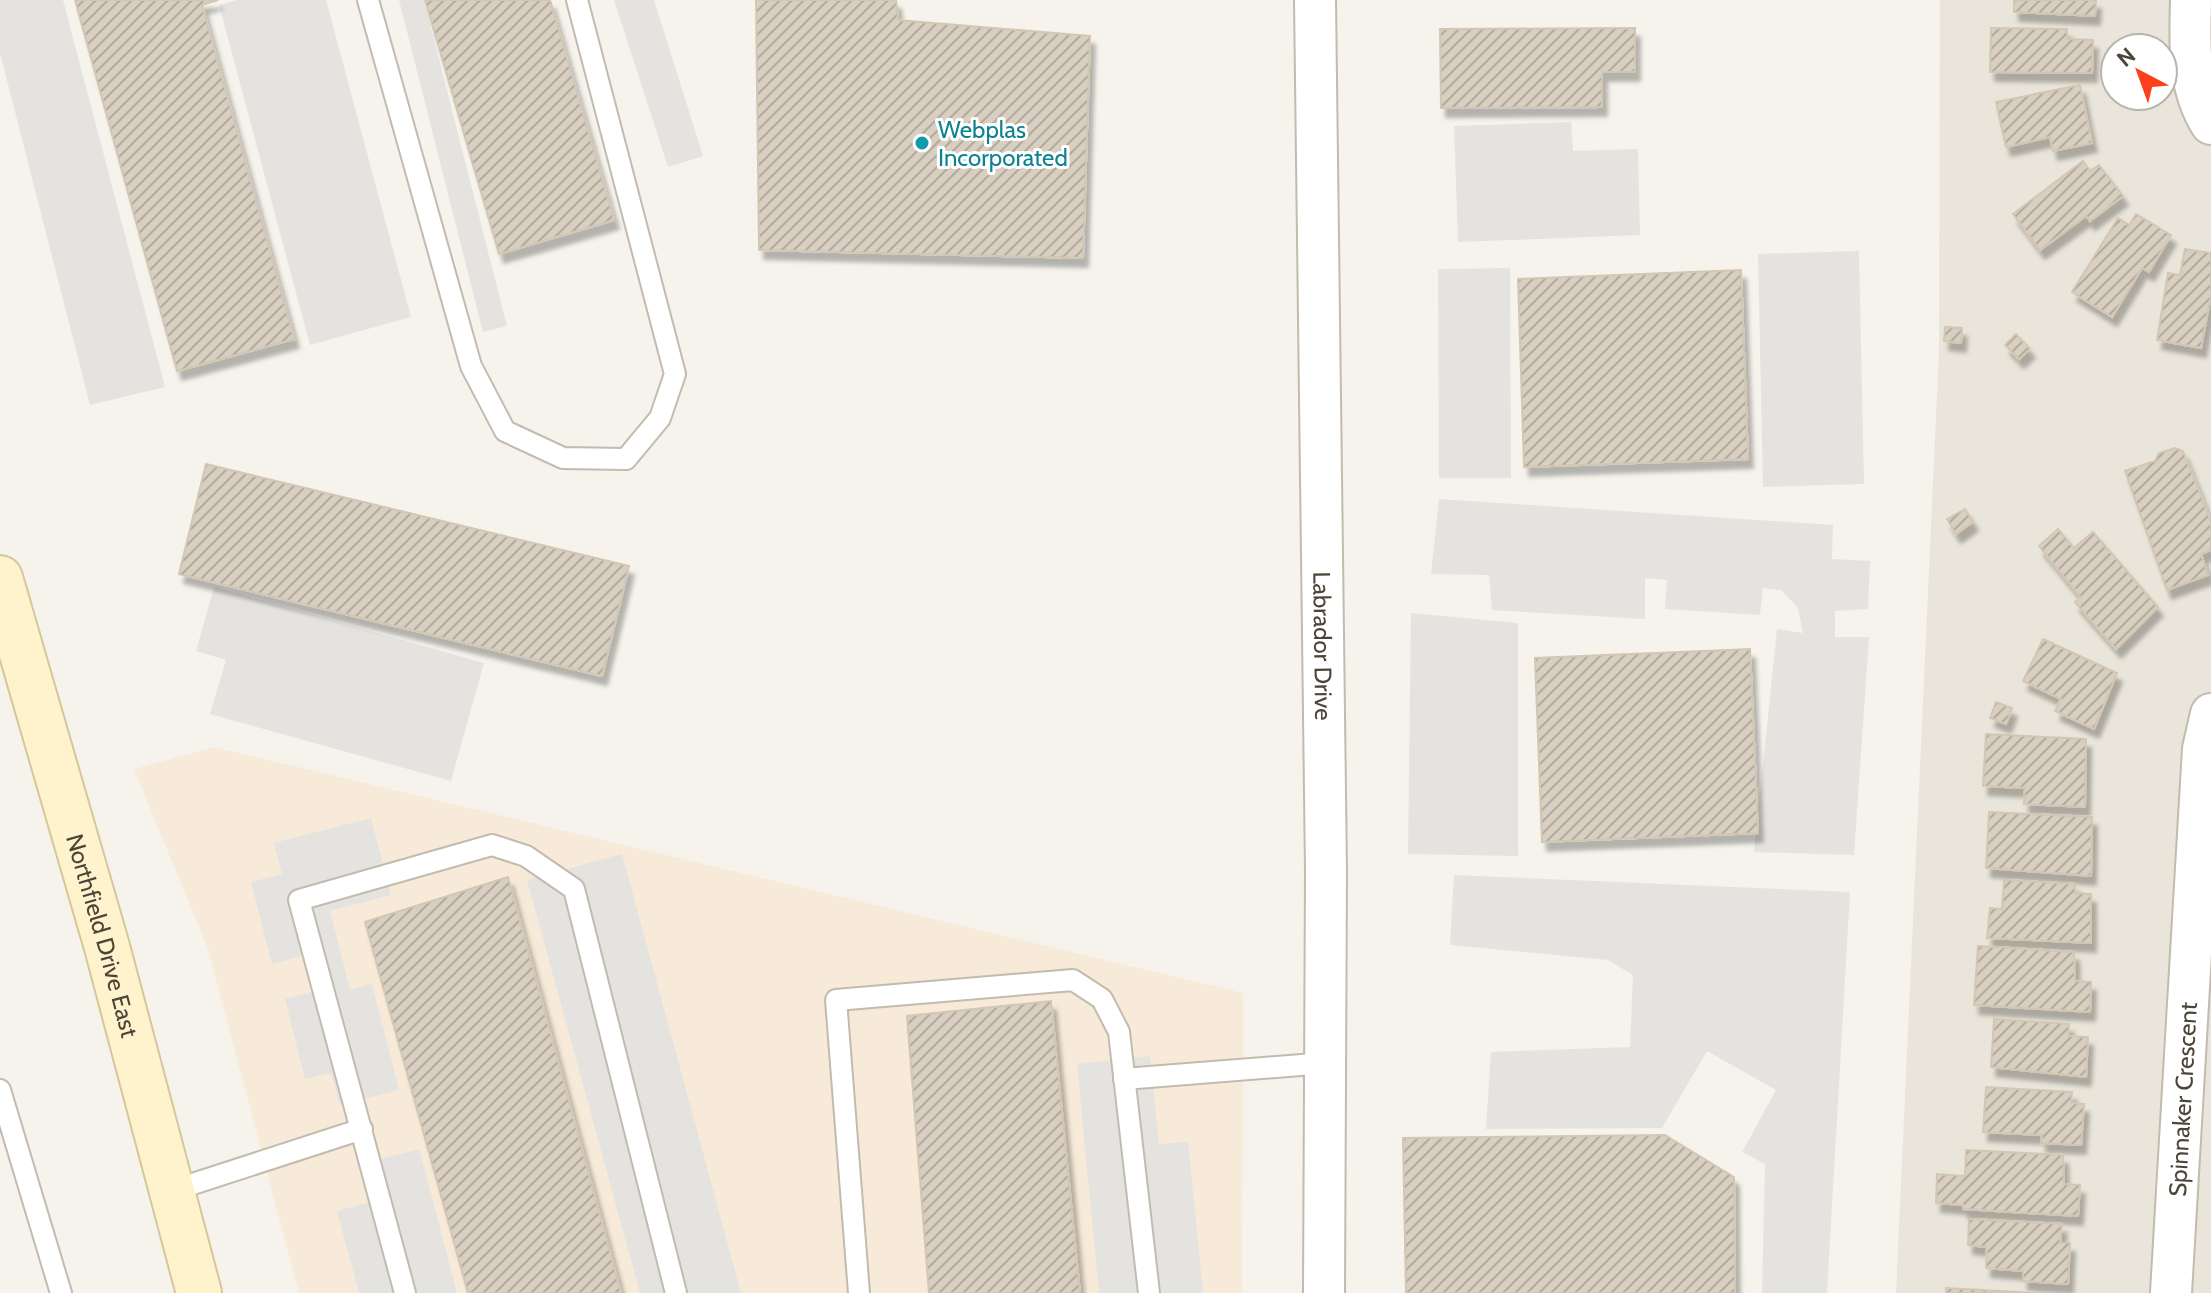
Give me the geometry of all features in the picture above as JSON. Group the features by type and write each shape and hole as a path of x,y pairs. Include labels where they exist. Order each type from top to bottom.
{"main road":[{"name":"Northfield Drive East","path":"0,578 107,947 199,1293"}],"street":[{"name":"Labrador Drive","path":"1315,0 1326,1063 1324,1293"},
{"path":"2191,0 2190,61 2200,108 2211,124"},
{"name":"Spinnaker Crescent","path":"2171,1293 2203,749 2211,714"}],"lane":[{"path":"368,0 471,366 505,431 563,458 626,459 660,418 675,374 577,0"},
{"path":"405,1293 299,900 492,845 526,856 574,889 676,1293"},
{"path":"859,1293 836,1000 1073,980 1102,999 1119,1032 1149,1293"},
{"path":"1124,1079 1326,1063"},
{"path":"0,1090 61,1293"},
{"path":"171,1191 362,1129"}],"shaded area":[{"path":"0,0 63,0 165,387 90,405 0,53"},
{"path":"237,0 326,0 411,317 310,345 219,5"},
{"path":"399,0 424,0 507,326 483,332"},
{"path":"614,0 654,0 703,156 668,167"},
{"path":"1940,0 2211,0 2211,1293 1896,1293 1939,351"},
{"path":"1571,122 1573,151 1638,149 1640,235 1458,242 1454,126"},
{"path":"1859,251 1864,484 1763,487 1758,254"},
{"path":"1510,268 1511,478 1439,478 1438,269"},
{"path":"1439,499 1833,525 1832,559 1870,561 1868,609 1835,611 1835,637 1869,637 1854,855 1754,852 1777,629 1803,633 1798,608 1781,590 1763,588 1760,615 1665,609 1667,580 1645,578 1645,619 1492,610 1489,575 1431,574"},
{"path":"214,587 484,663 451,781 210,714 226,660 196,651"},
{"path":"1411,613 1518,623 1518,856 1408,854"},
{"path":"214,747 1243,993 1242,1293 299,1293 208,949 134,769"},
{"path":"371,818 391,895 330,911 350,990 372,984 399,1090 340,1105 331,1073 305,1079 285,999 316,991 306,955 272,964 251,882 282,874 274,843"},
{"path":"622,854 741,1293 640,1293 527,880"},
{"path":"1454,875 1850,892 1827,1293 1762,1293 1765,1164 1742,1152 1776,1090 1707,1051 1662,1128 1486,1129 1491,1052 1630,1047 1633,975 1608,960 1450,945"},
{"path":"1150,1056 1159,1144 1188,1142 1203,1293 1099,1293 1077,1064"},
{"path":"419,1149 457,1293 359,1293 337,1211 371,1202 362,1164"}],"building":[{"path":"75,0 218,0 202,5 294,339 177,371"},
{"path":"425,0 550,0 614,220 499,254"},
{"name":"Webplas Incorporated","path":"756,0 896,0 898,20 1090,36 1083,258 759,250"},
{"path":"2014,0 2096,0 2095,16 2014,12"},
{"path":"1635,28 1635,72 1602,72 1602,107 1441,108 1440,29"},
{"path":"1991,28 2067,29 2067,39 2093,40 2092,73 1990,72"},
{"path":"2080,85 2092,143 2053,151 2050,137 2006,147 1996,102"},
{"path":"2083,161 2090,171 2099,165 2123,196 2090,221 2086,216 2040,250 2013,214"},
{"path":"2136,214 2171,235 2149,272 2142,268 2112,317 2072,292 2118,218 2129,225"},
{"path":"2185,249 2211,253 2211,295 2201,348 2157,340 2168,273 2180,275"},
{"path":"1741,270 1748,459 1524,467 1518,279"},
{"path":"1945,327 1962,328 1961,343 1944,341"},
{"path":"2016,334 2030,349 2019,359 2005,345"},
{"path":"2175,448 2183,451 2211,522 2211,550 2201,554 2208,575 2167,590 2125,471 2155,461 2159,453"},
{"path":"206,464 629,566 602,676 179,574"},
{"path":"1965,509 1973,522 1956,534 1947,519"},
{"path":"2058,529 2074,548 2093,532 2158,607 2116,649 2075,602 2081,597 2039,546"},
{"path":"2043,639 2117,673 2094,729 2055,711 2061,699 2023,681"},
{"path":"1750,649 1758,833 1542,842 1535,658"},
{"path":"1996,702 2012,708 2006,724 1990,718"},
{"path":"1986,734 2086,739 2085,807 2024,804 2025,788 1983,786"},
{"path":"1989,812 2092,817 2091,876 1986,868"},
{"path":"508,877 621,1293 468,1293 365,922"},
{"path":"2004,880 2075,884 2075,893 2091,894 2091,943 1987,938 1990,908 2002,909"},
{"path":"1978,946 2074,952 2075,981 2091,982 2090,1012 1974,1005"},
{"path":"1051,1001 1080,1293 929,1293 907,1016"},
{"path":"1994,1019 2069,1024 2068,1036 2088,1037 2086,1077 1991,1067"},
{"path":"1986,1087 2072,1092 2071,1103 2084,1104 2081,1145 2041,1143 2042,1135 1983,1132"},
{"path":"1665,1135 1734,1177 1735,1293 1406,1293 1403,1138"},
{"path":"1966,1150 2063,1155 2064,1184 2080,1185 2078,1216 1963,1209 1963,1205 1936,1203 1937,1174 1965,1176"},
{"path":"1969,1219 2062,1224 2060,1243 2070,1243 2068,1284 2023,1281 2023,1271 1986,1268 1987,1247 1968,1245"},
{"path":"1946,1288 2035,1293 1946,1293"}],"place":[{"name":"Webplas Incorporated","path":"922,143"}]}
